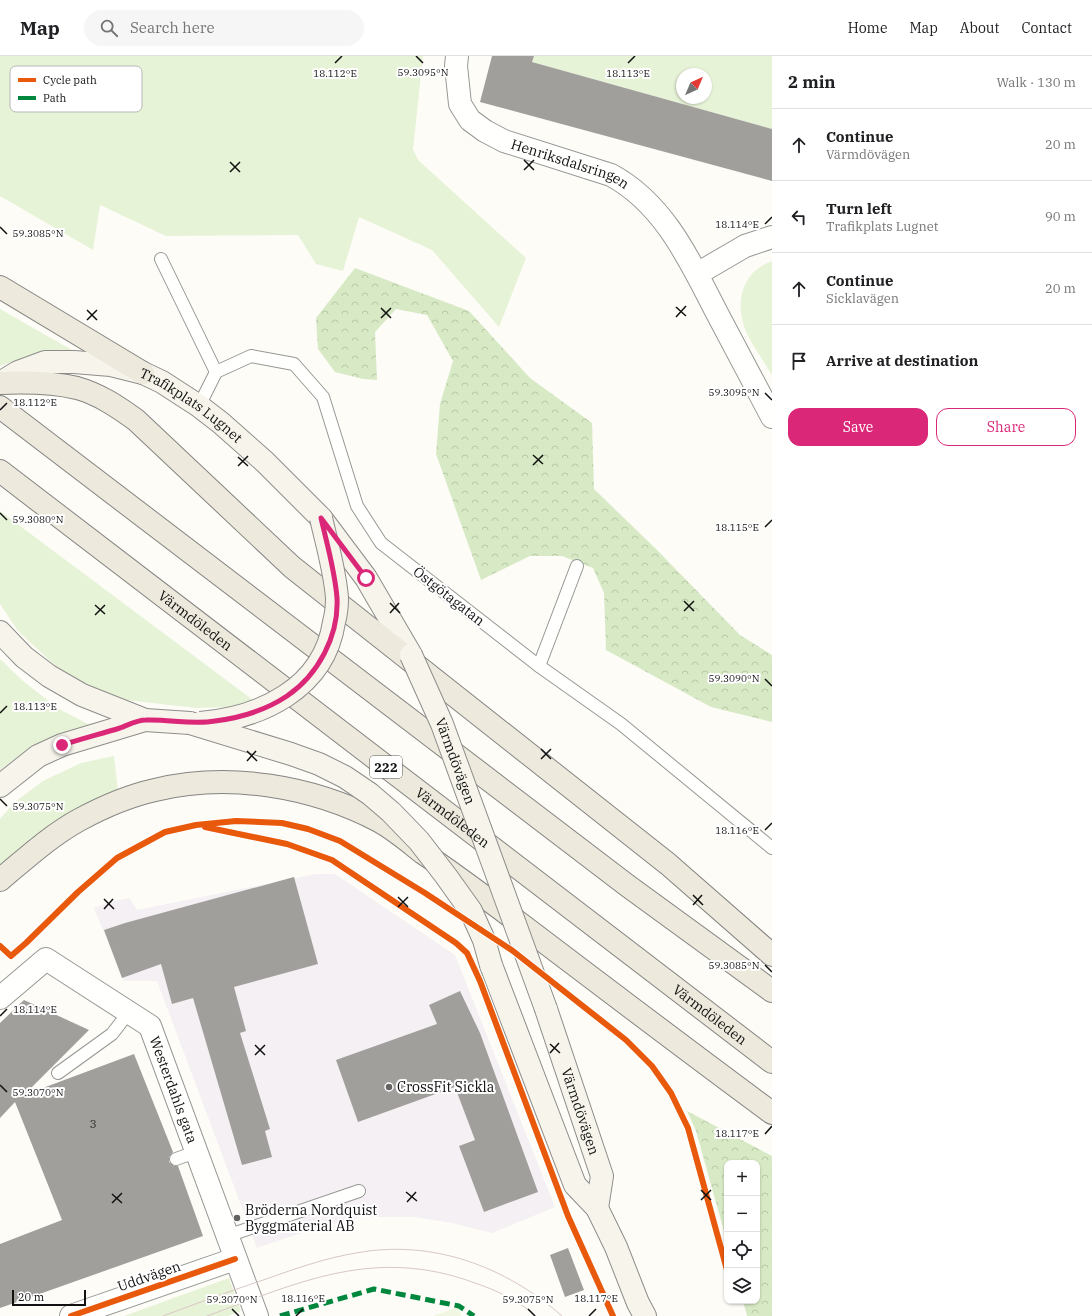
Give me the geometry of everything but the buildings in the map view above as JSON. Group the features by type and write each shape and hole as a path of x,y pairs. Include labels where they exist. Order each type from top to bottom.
{"main road":[{"path":"0,287 143,373"},
{"name":"Trafikplats Lugnet","path":"0,383 18,372 45,362 74,362 111,365 143,373 162,382 199,406 221,423 265,462 321,518"},
{"path":"0,383 25,382 76,388 108,402 136,420 292,567 668,864 772,955"},
{"path":"0,407 628,886 772,992"},
{"name":"Värmdöleden","path":"0,471 772,1062"},
{"path":"0,632 24,657 49,676 82,695 144,720 190,723 214,722 254,712 287,696 315,670 325,654 330,642 337,599 321,518"},
{"name":"Värmdövägen","path":"321,518 366,578 411,655 442,724 546,1009 602,1176 597,1208"},
{"path":"0,786 38,756 62,745 144,720"},
{"path":"190,723 291,754 319,764 345,777 370,794 391,812 419,841 471,911 484,940 492,965 575,1185 597,1208 616,1247 638,1303 645,1316"},
{"path":"0,880 53,837 71,825 126,798 179,785 217,782 264,784 305,792 341,804 380,822 467,884 772,1113"}],"street":[{"name":"Henriksdalsringen","path":"457,56 456,66 460,104 470,120 484,131 504,141 599,170 624,181 639,193 670,228 697,274 772,417"},
{"path":"697,274 745,246 772,237"},
{"name":"Westerdahls gata","path":"0,998 46,959 150,1026 257,1316"},
{"name":"Uddvägen","path":"71,1316 235,1259"}],"lane":[{"path":"161,259 216,372 199,406"},
{"name":"Östgötagatan","path":"216,372 251,356 294,364 323,397 357,506 382,544 539,666 621,724 772,848"},
{"path":"539,666 577,566"},
{"path":"58,1073 112,1034 129,1012"},
{"path":"176,1159 196,1152"},
{"path":"227,1236 359,1191"}],"shaded area":[{"path":"316,874 335,874 455,955 555,1207 492,1233 452,1223 415,1217 361,1217 316,1228 257,1248 157,981 124,981 94,908 110,902 129,898 137,910"}],"green space":[{"path":"0,56 423,56 413,149 418,160 526,258 499,327 432,250 359,217 343,271 316,264 298,235 166,236 100,205 93,250 0,196"},
{"path":"534,56 772,56 772,129 682,104 712,104 712,68 676,68 676,102 532,62"},
{"path":"772,261 772,375 748,336 741,314 741,303 742,292 746,282 761,266"},
{"path":"355,268 469,311 530,378 592,423 594,489 655,548 740,635 772,655 772,722 711,707 606,650 604,593 593,568 562,556 530,556 481,580 436,454 440,404 453,361 427,315 396,309 375,332 377,380 363,379 335,372 318,349 316,318"},
{"path":"0,309 72,350 32,355 0,366"},
{"path":"0,511 253,700 228,707 196,708 126,700 91,687 59,669 18,631 0,604"},
{"path":"0,659 23,681 59,709 92,726 56,735 17,757 0,770"},
{"path":"114,756 118,790 73,813 33,837 0,867 0,819 15,802 43,781 81,763"},
{"path":"687,1111 772,1156 772,1316 747,1316 744,1304 760,1304 760,1160 724,1160 724,1231 696,1131"},
{"path":"229,1278 241,1311 228,1316 124,1316"},
{"path":"458,1307 461,1316 433,1316"}],"tram line":[{"path":"163,1316 242,1287 312,1264 345,1255 384,1250 412,1250 466,1260 492,1270 516,1283 540,1298 562,1316"},
{"path":"207,1316 274,1291 306,1281 338,1273 371,1268 404,1268 439,1272 475,1283 499,1293 515,1301 536,1316"}],"marked path":[{"path":"280,1316 374,1289 459,1306 474,1316"}],"cycle path":[{"path":"0,946 11,956 78,892 117,858 165,832 196,825 236,821 282,823 308,829 340,841 425,893 513,951 626,1040 652,1066 671,1093 688,1128 726,1268"},
{"path":"205,827 287,844 332,860 456,943 467,953 480,981 568,1216 613,1316"},
{"path":"71,1316 235,1259"}],"place":[{"name":"CrossFit Sickla","path":"389,1087"},
{"name":"Bröderna Nordquist Byggmaterial AB","path":"237,1218"}],"route":[{"path":"62,745 144,720 190,723 214,722 234,718 254,712 275,703 287,696 301,684 315,670 325,654 330,642 335,616 337,599 321,518 366,578"}]}
